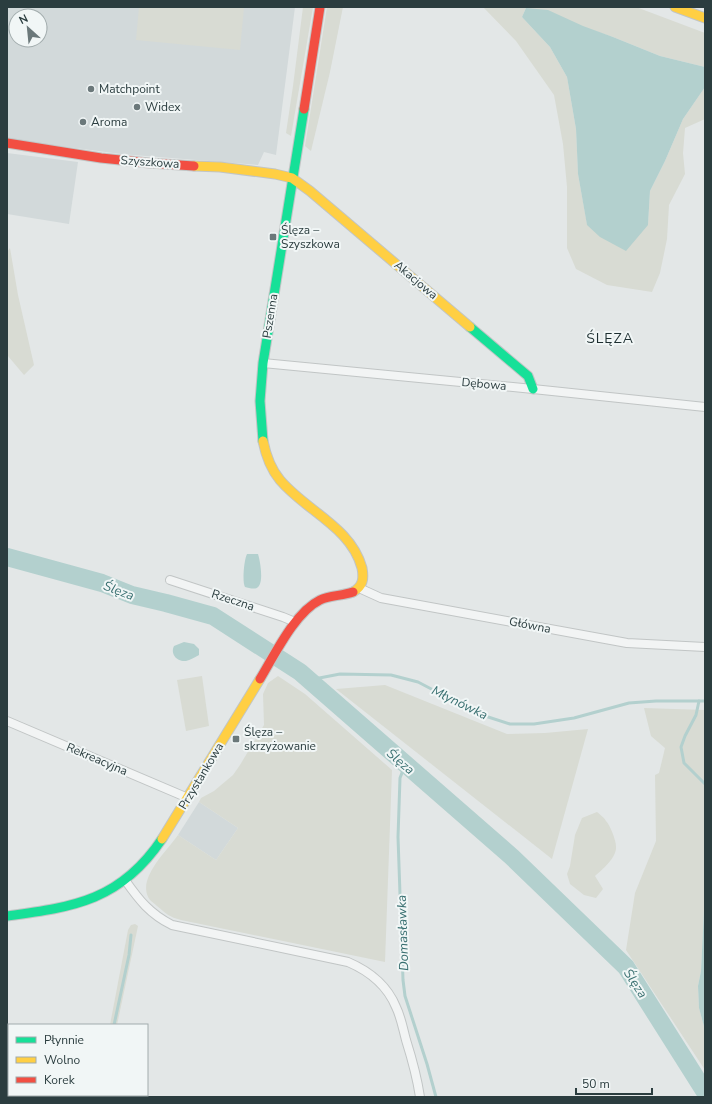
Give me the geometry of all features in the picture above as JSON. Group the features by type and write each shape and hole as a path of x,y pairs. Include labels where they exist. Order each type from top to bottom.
{"main road":[{"name":"Pszenna","path":"320,7 262,363 260,401 261,427 268,461 274,472 287,488 338,530 347,539 356,552 362,566 363,578 359,588"},
{"path":"675,7 705,18"},
{"name":"Szyszkowa","path":"7,143 101,158 149,163 219,167 292,178"},
{"name":"Akacjowa","path":"292,178 310,191 528,376 533,388"},
{"name":"Przystankowa","path":"7,916 46,911 82,903 98,897 125,880 148,860 166,834 295,622 308,609 321,600 330,596 351,593 359,588"}],"street":[{"name":"Dębowa","path":"262,363 533,388 705,407"},
{"name":"Rzeczna","path":"170,580 295,622"},
{"name":"Główna","path":"359,588 381,598 627,643 705,648"},
{"name":"Rekreacyjna","path":"7,720 188,798"},
{"path":"125,880 150,912 172,925 348,962 363,968 377,979 384,987 396,1006 415,1068 420,1097"}],"shaded area":[{"path":"7,7 295,7 276,155 264,152 258,165 121,154 7,139"},
{"path":"139,7 244,7 240,50 136,40"},
{"path":"303,7 313,7 291,136 286,133"},
{"path":"327,7 343,7 330,72 311,151 305,146"},
{"path":"483,7 636,7 705,33 705,67 660,56 613,37 526,8 522,17 550,47 567,77 576,129 578,174 587,224 648,225 650,191 683,119 705,87 705,119 685,128 683,153 685,174 669,205 667,239 660,273 652,292 607,285 576,269 567,248 567,187 563,144 554,95 516,41"},
{"path":"7,153 78,162 69,224 7,214"},
{"path":"10,248 18,295 34,365 24,375 8,356 7,352 7,252"},
{"path":"202,676 209,726 186,731 177,680"},
{"path":"278,676 305,694 392,770 385,962 177,919 168,915 151,901 146,892 146,884 154,866 178,835 216,860 238,828 199,802 201,798 214,791 233,775 240,765 264,725 263,694 268,683"},
{"path":"385,685 507,734 545,733 588,729 552,859 336,689"},
{"path":"644,708 705,710 705,908 701,971 698,986 699,1008 705,1030 705,1070 626,950 635,893 656,841 655,775 659,773 665,748 651,736"},
{"path":"199,802 238,828 216,860 178,835"},
{"path":"597,812 604,818 609,826 616,848 614,856 611,860 595,876 603,889 596,898 584,895 570,884 567,874 570,866 575,835 582,818"},
{"path":"135,924 138,926 117,1024 110,1024 128,930 131,925"}],"water":[{"path":"526,8 548,10 583,26 660,56 705,67 705,87 683,119 650,191 648,225 626,251 600,237 587,225 578,174 576,129 567,77 550,47 522,17"},
{"path":"247,554 258,554 259,557 261,581 258,587 255,588 245,587 244,584 245,561"},
{"path":"184,642 194,644 199,649 199,655 186,661 177,659 173,652 174,646"},
{"path":"705,908 705,1030 699,1008 698,986 701,971"}],"waterway":[{"name":"Ślęza","path":"7,557 102,583 132,595 213,616 300,672 512,857 626,967 705,1092"},
{"name":"Młynówka","path":"309,680 340,674 391,675 418,682 479,714 510,724 534,724 574,718 629,703 656,701 705,701"},
{"path":"699,701 696,715 681,747 684,763 705,784"},
{"name":"Domasławka","path":"405,765 400,778 398,837 403,980 405,996 436,1097"},
{"path":"114,1024 129,955 131,935"}],"traffic: fast":[{"path":"263,441 260,401 263,363 304,109"},
{"path":"470,327 528,376 533,389"},
{"path":"7,916 54,909 95,897 113,888 130,876 162,839"}],"traffic: slow":[{"path":"675,7 705,18"},
{"path":"194,166 220,167 275,174 292,178 310,191 470,327"},
{"path":"263,441 269,462 280,480 302,501 338,530 348,541 356,554 362,568 363,579 361,585 353,592"},
{"path":"162,839 260,679"}],"traffic: jam":[{"path":"304,109 320,7"},
{"path":"7,143 101,158 194,166"},
{"path":"260,679 286,635 302,614 324,598 353,592"}],"place":[{"name":"Matchpoint","path":"91,89"},
{"name":"Widex","path":"137,107"},
{"name":"Aroma","path":"83,122"},
{"name":"Ślęza – Szyszkowa","path":"273,237"},
{"name":"Ślęza – skrzyżowanie","path":"236,739"}],"district":[{"name":"ŚLĘZA","path":"610,338"}]}
